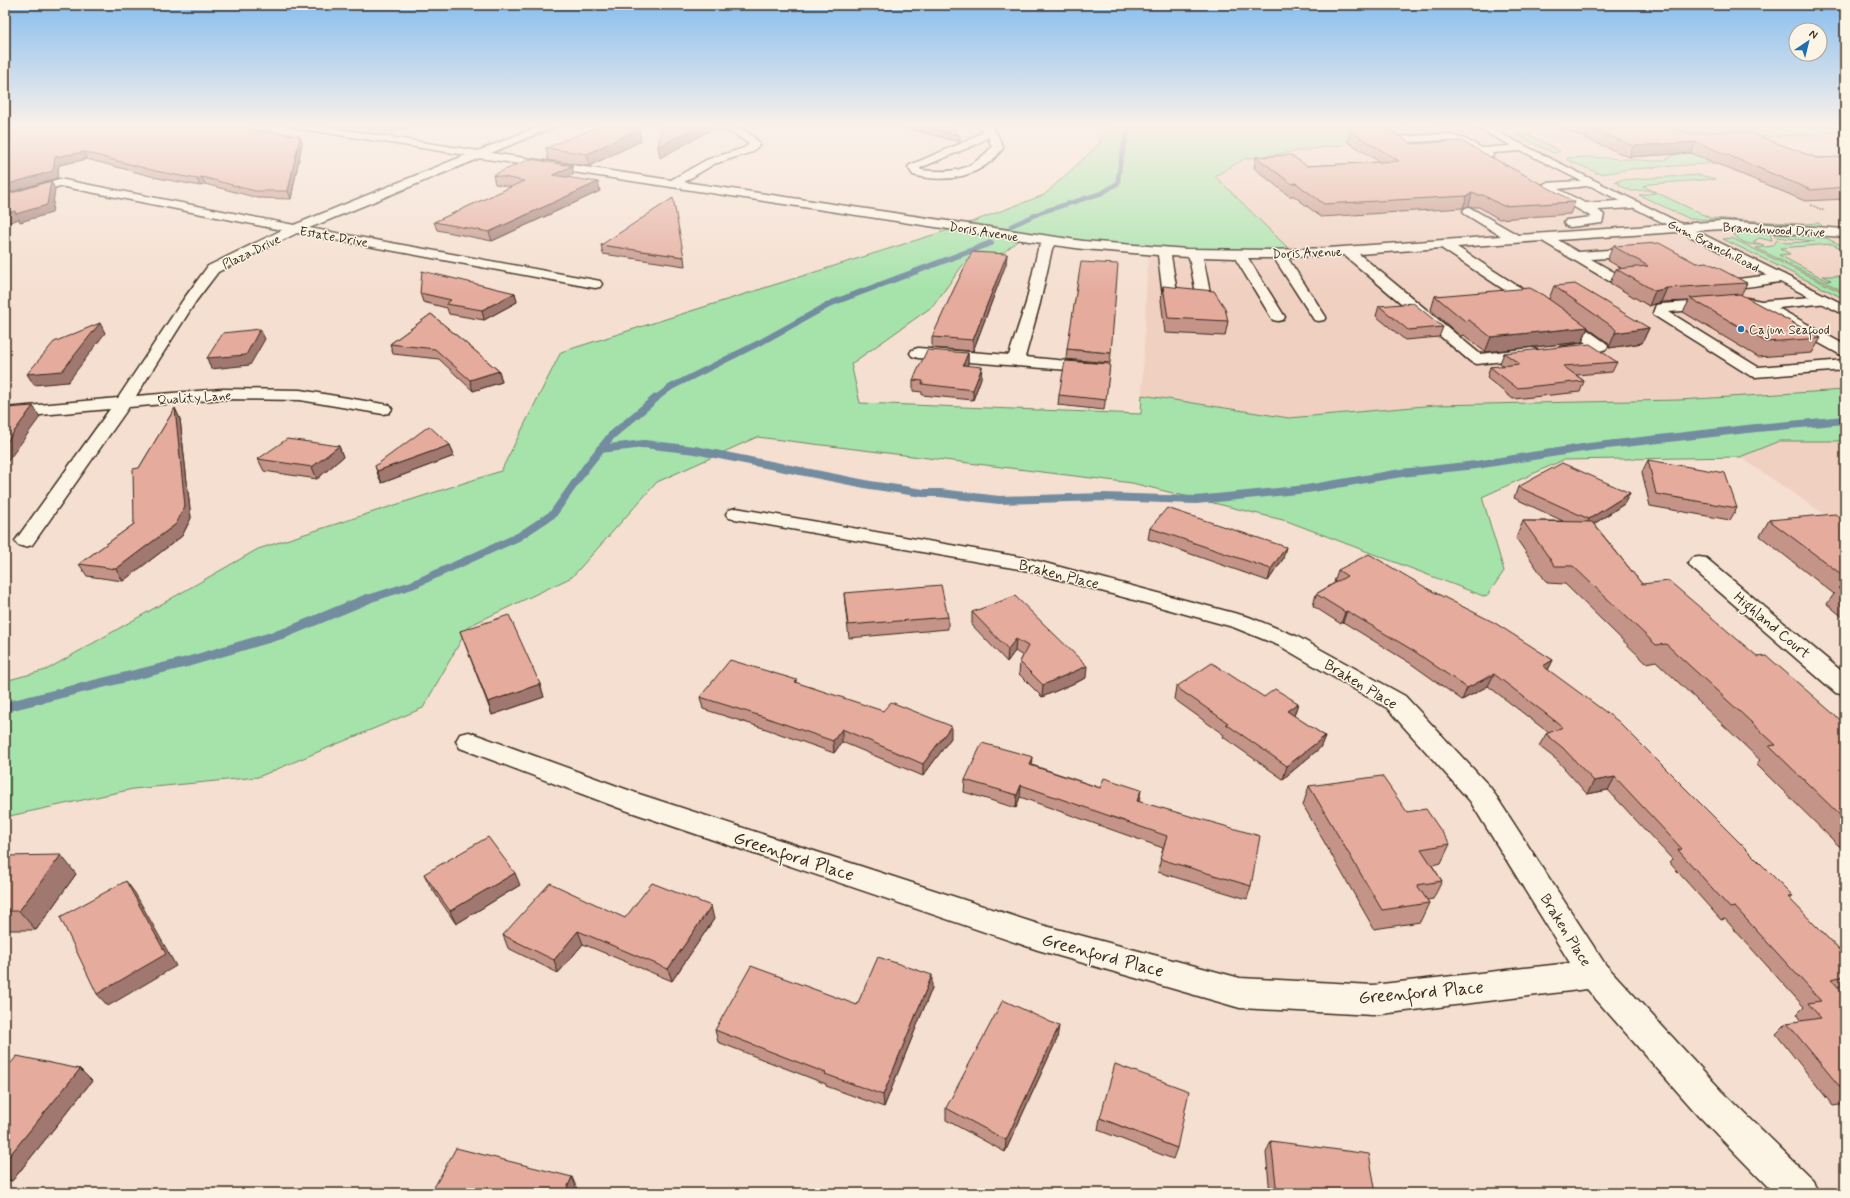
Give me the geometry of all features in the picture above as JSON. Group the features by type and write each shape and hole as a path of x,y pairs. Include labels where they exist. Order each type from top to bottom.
{"street":[{"name":"Plaza Drive","path":"25,541 124,402 190,300 213,269 295,229 412,181"},
{"name":"Doris Avenue","path":"659,181 1050,241 1195,253 1277,253 1346,250 1443,244 1514,233 1544,237 1678,227"},
{"path":"673,183 677,181"},
{"name":"Gum Branch Road","path":"1589,181 1845,311"},
{"name":"Estate Drive","path":"5,199 59,182 295,229 595,284"},
{"path":"1560,223 1598,220 1598,215 1542,185 1593,183"},
{"path":"1585,207 1632,204"},
{"path":"1469,211 1497,228 1514,233"},
{"path":"1583,222 1605,233"},
{"name":"Branchwood Drive","path":"1678,227 1733,225 1845,232"},
{"path":"1544,237 1614,278"},
{"path":"1016,360 1045,249 1050,241"},
{"path":"1346,250 1477,359 1600,346 1543,305 1511,288 1443,244"},
{"path":"1164,251 1170,296 1218,300"},
{"path":"1576,256 1655,251"},
{"path":"1195,253 1204,298"},
{"path":"1240,253 1243,262 1278,317"},
{"path":"1277,253 1319,317"},
{"path":"1701,270 1746,293"},
{"path":"1727,284 1780,278"},
{"path":"1761,305 1823,300"},
{"path":"1845,351 1761,305 1747,302 1661,308 1660,313 1755,372 1845,365"},
{"path":"918,353 1107,368"},
{"name":"Quality Lane","path":"5,413 222,394 300,395 383,409"},
{"name":"Braken Place","path":"736,514 1026,564 1241,622 1288,641 1396,702 1480,794 1594,974 1710,1103 1800,1193"},
{"name":"Highland Court","path":"1698,563 1845,687"},
{"name":"Greenford Place","path":"468,741 629,801 1038,937 1240,993 1373,1000 1594,974"}],"path":[{"path":"1811,205 1830,213"}],"shaded area":[{"path":"1211,181 1845,181 1845,390 1679,400 1436,405 1289,418 1142,395 1148,250"},
{"path":"1779,441 1845,441 1845,528 1740,457"}],"green space":[{"path":"1059,181 1220,181 1293,253 1187,253 1022,237 1003,253 968,258 933,306 851,364 860,403 1141,414 1142,395 1289,418 1436,405 1679,400 1845,390 1845,441 1779,441 1740,457 1563,460 1482,497 1504,571 1486,597 1287,521 1132,483 757,437 657,482 572,577 469,626 423,708 258,777 133,789 5,817 5,681 46,670 258,549 501,471 561,352 958,227 1044,195"},
{"path":"1690,181 1650,184 1643,186 1710,218 1802,224 1819,223 1822,226 1818,227 1751,221 1690,219 1639,195 1655,193 1648,190 1631,191 1615,182"},
{"path":"1758,232 1770,233 1772,241 1759,238 1753,242 1764,245 1755,245 1743,242 1733,234"},
{"path":"1774,234 1826,238 1845,247 1843,249 1832,244 1780,248 1790,254 1779,255 1828,281 1831,280 1823,276 1837,276 1845,279 1845,292 1756,248 1773,246 1777,240 1786,243 1815,241 1775,237"},
{"path":"1732,238 1845,294 1845,299 1723,239"}],"building":[{"path":"5,181 19,181 5,185"},
{"path":"51,181 47,205 16,214 15,211 5,214 5,195"},
{"path":"217,181 290,181 288,191 255,191"},
{"path":"524,181 598,182 489,232 434,222"},
{"path":"1288,181 1536,181 1575,202 1503,206 1483,195 1472,193 1467,196 1324,204 1296,183 1292,184"},
{"path":"1789,181 1845,181 1845,187 1811,190"},
{"path":"673,198 684,257 601,245"},
{"path":"1659,243 1696,263 1707,262 1747,283 1667,288 1655,291 1616,269 1648,266 1613,246"},
{"path":"972,252 1007,254 973,340 932,337 953,291"},
{"path":"1081,262 1118,264 1111,353 1067,349"},
{"path":"422,271 515,293 482,310 446,304 451,300 420,293"},
{"path":"1575,284 1649,328 1615,333 1616,330 1613,327 1554,286"},
{"path":"1163,286 1214,291 1225,308 1228,321 1168,318"},
{"path":"1530,288 1543,295 1588,327 1491,337 1469,320 1465,321 1435,296"},
{"path":"1740,294 1821,338 1766,342 1690,298"},
{"path":"1413,303 1443,327 1408,330 1379,306"},
{"path":"431,314 499,371 470,380 435,349 390,344"},
{"path":"100,323 62,371 27,374 54,342"},
{"path":"260,329 246,355 207,358 223,333"},
{"path":"1590,344 1617,362 1563,366 1584,381 1517,388 1490,367 1520,364 1504,353"},
{"path":"927,350 968,353 963,365 982,367 973,390 922,384 923,381 913,380"},
{"path":"1065,361 1110,364 1106,400 1059,395"},
{"path":"33,406 5,444 5,409"},
{"path":"175,408 185,506 176,524 116,569 79,564 134,524 133,469 139,468"},
{"path":"429,426 450,445 377,471 375,466"},
{"path":"287,439 339,446 312,467 258,459"},
{"path":"1648,460 1725,473 1737,508 1656,494"},
{"path":"1562,463 1630,493 1589,519 1518,487"},
{"path":"1167,508 1286,547 1271,569 1150,528"},
{"path":"1835,514 1845,521 1845,577 1769,520"},
{"path":"1523,521 1592,522 1642,584 1669,581 1758,657 1767,656 1845,724 1845,820 1769,746 1776,745 1666,644 1656,645 1573,566 1555,566"},
{"path":"1369,554 1430,590 1495,623 1553,660 1543,666 1618,721 1793,896 1788,897 1845,956 1845,976 1831,979 1845,995 1845,1093 1787,1023 1821,1018 1808,1003 1821,1001 1735,907 1730,908 1678,850 1682,849 1615,777 1594,781 1563,748 1546,734 1563,727 1494,674 1467,688 1414,651 1316,594 1347,576 1338,570"},
{"path":"941,585 948,617 848,625 844,593"},
{"path":"1845,587 1845,593 1838,588"},
{"path":"1015,596 1087,666 1043,685 1020,662 1028,646 1016,639 1008,649 972,612"},
{"path":"509,615 540,684 488,702 460,631"},
{"path":"730,660 797,680 795,682 883,711 891,702 951,726 923,764 842,729 833,741 700,697"},
{"path":"1212,663 1264,697 1275,689 1298,703 1287,711 1325,736 1287,766 1176,687"},
{"path":"982,743 1033,757 1030,765 1100,788 1104,778 1141,790 1137,801 1260,836 1251,886 1160,859 1167,836 1021,785 1017,795 965,780"},
{"path":"1382,776 1407,812 1426,809 1450,844 1421,849 1442,881 1417,885 1429,903 1382,910 1309,786"},
{"path":"488,837 515,873 450,911 424,874"},
{"path":"61,855 19,911 5,911 5,856"},
{"path":"126,881 166,954 97,994 60,917"},
{"path":"550,883 625,918 652,883 711,906 668,969 578,931 554,960 503,935"},
{"path":"878,957 932,975 883,1095 825,1074 826,1073 715,1030 751,966 857,1005"},
{"path":"1003,1000 1059,1026 1006,1140 946,1108"},
{"path":"17,1056 80,1069 5,1161 5,1070"},
{"path":"1115,1064 1189,1091 1177,1148 1100,1118"},
{"path":"1271,1141 1369,1154 1376,1193 1277,1193"},
{"path":"456,1148 572,1177 565,1193 431,1193"}],"waterway":[{"path":"1011,226 1042,212 1102,193 1118,183 1118,181"},
{"path":"655,399 671,387 763,341 832,303 989,244"},
{"path":"601,449 611,436 656,398"},
{"path":"601,449 644,444 695,450 870,485 923,493 940,493 999,500 1103,497 1196,500 1307,489 1401,473 1476,465 1589,447 1756,428 1845,420"},
{"path":"365,600 412,585 518,537 553,514 601,449"},
{"path":"5,707 187,662 285,633 367,599"}],"place":[{"name":"Cajun Seafood","path":"1741,329"}]}
